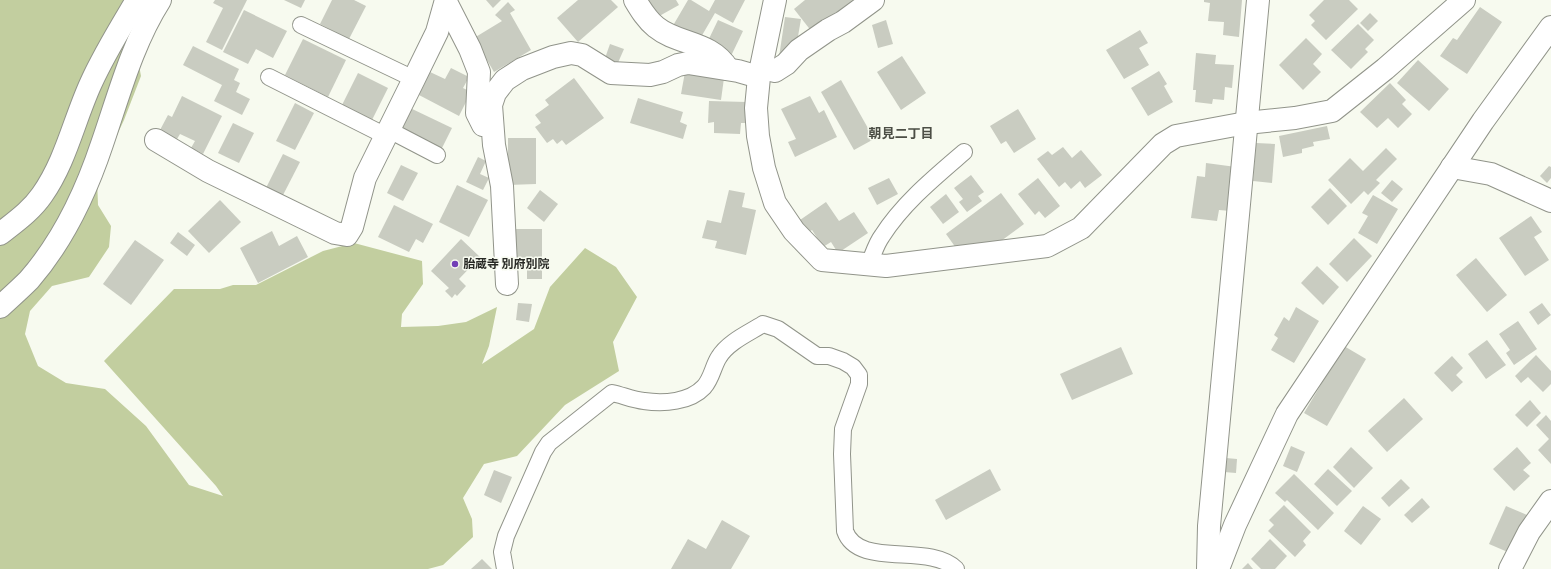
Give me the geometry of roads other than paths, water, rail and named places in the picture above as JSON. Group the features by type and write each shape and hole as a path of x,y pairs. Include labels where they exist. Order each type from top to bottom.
{"street":[{"path":"0,234 32,207 42,194 66,148 91,83 137,0"},
{"path":"0,307 28,281 47,258 65,230 87,183 102,144 132,54 144,28 160,0"},
{"path":"635,0 647,18 657,28 711,52 722,60 728,69"},
{"path":"775,0 760,73 756,108 758,136 764,168 775,203 794,231 822,260 886,266 1047,246 1081,228 1163,144 1176,136 1246,123 1295,118 1332,111 1385,69 1464,0"},
{"path":"507,284 502,186 493,132 491,105 495,93 505,80 522,69 553,57 571,53 582,55 611,73 650,75 688,63 760,73 775,71 786,64 799,50 873,0"},
{"path":"1208,569 1209,526 1258,0"},
{"path":"446,1 470,49 479,72 477,113 484,127 493,132"},
{"path":"156,140 208,171 335,233 346,234 352,227 365,178 437,32 446,1"},
{"path":"1218,569 1235,525 1287,414 1483,120 1551,27"},
{"path":"1452,167 1491,174 1551,201"},
{"path":"1510,569 1529,532 1551,501"}],"lane":[{"path":"301,25 414,80"},
{"path":"269,77 437,155"},
{"path":"869,264 881,236 905,206 936,176 964,152"},
{"path":"505,569 502,552 506,536 543,452 549,443 612,393 642,401 660,403 679,400 694,395 704,387 711,377 719,356 731,345 763,324 778,329 817,356 829,356 843,361 853,367 859,375 859,384 843,429 842,442 845,531 850,542 863,551 941,560 956,569"}],"place":[{"name":"胎蔵寺 別府別院","path":"455,264"}],"district":[{"name":"朝見二丁目","path":"901,133"}]}
